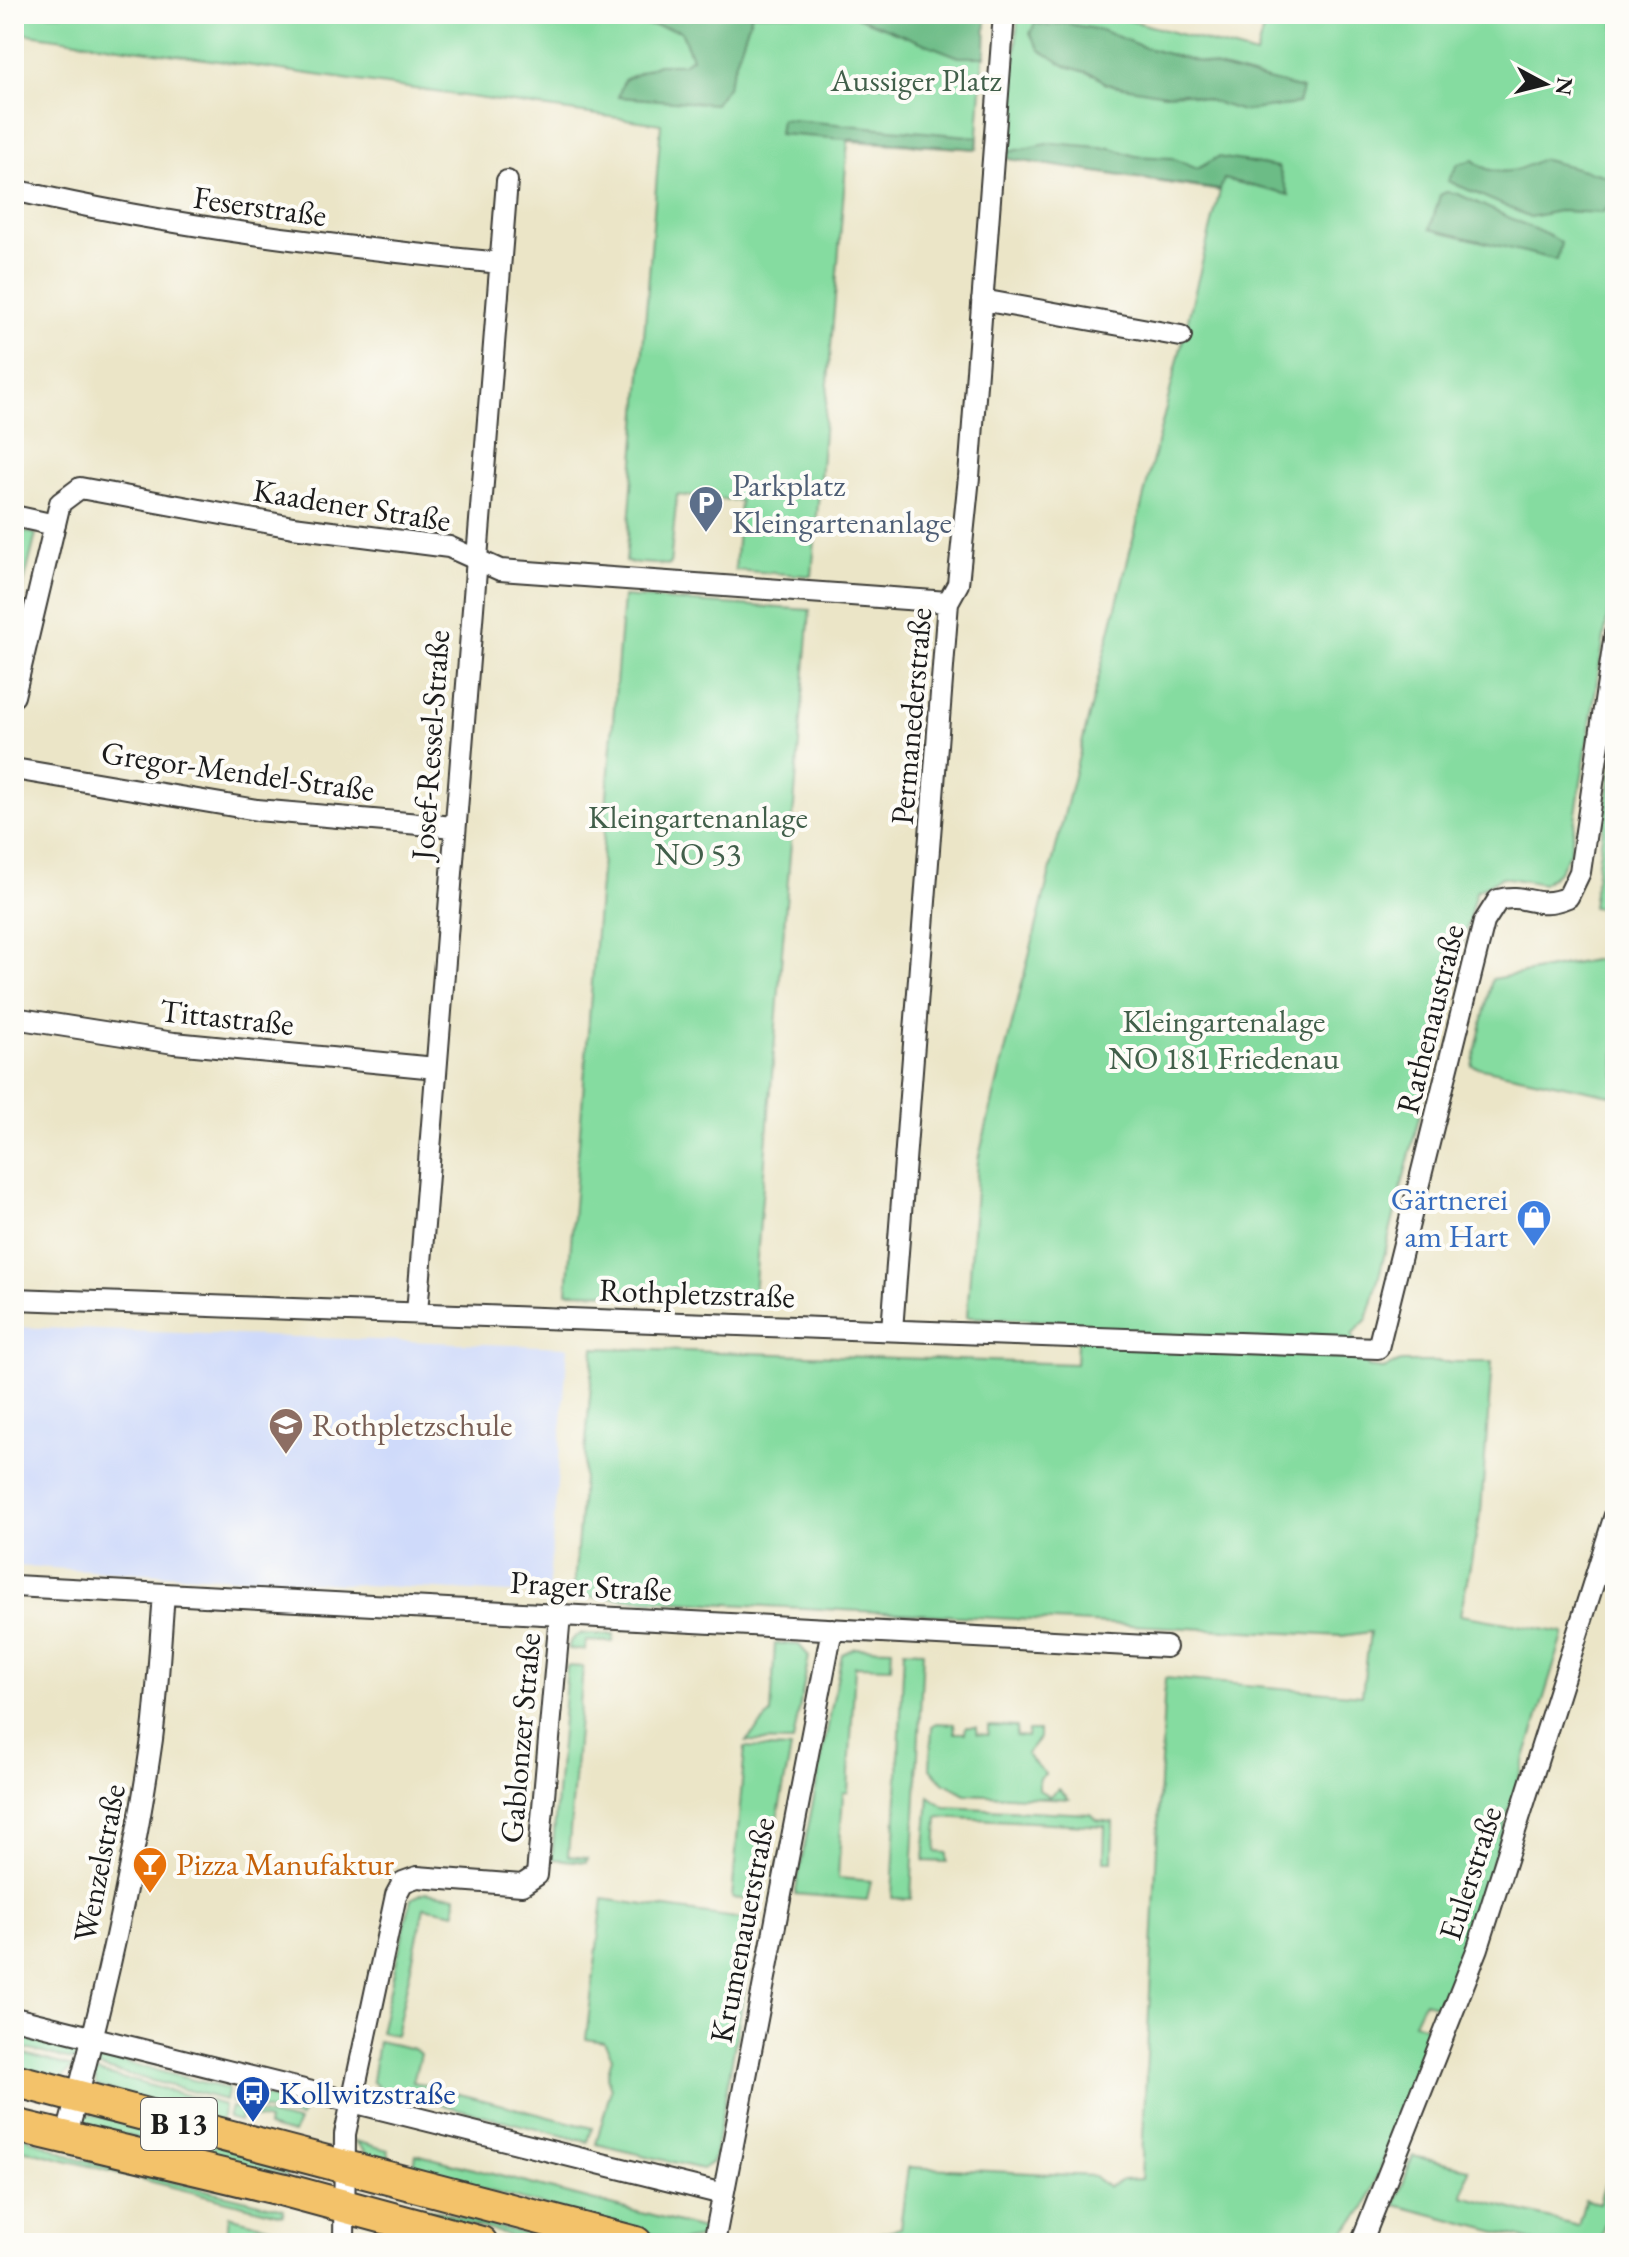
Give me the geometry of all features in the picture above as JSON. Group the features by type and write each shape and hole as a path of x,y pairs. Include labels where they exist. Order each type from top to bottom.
{"main road":[{"name":"B 13","path":"14,2080 636,2243"},
{"name":"B 13","path":"14,2125 345,2206 481,2243"}],"street":[{"name":"Permanederstraße","path":"892,1330 948,602 958,584 1004,14"},
{"name":"Josef-Ressel-Straße","path":"417,1313 507,181"},
{"name":"Feserstraße","path":"14,190 176,225 321,245 500,263"},
{"path":"982,300 1181,336"},
{"name":"Kaadener Straße","path":"55,525 60,503 80,488 293,527 449,547 500,570 948,602"},
{"path":"14,516 55,525 14,696"},
{"name":"Rathenaustraße","path":"1378,1348 1484,922 1498,900 1511,896 1548,905 1568,897 1580,872 1615,634"},
{"name":"Gregor-Mendel-Straße","path":"14,769 257,810 454,827"},
{"name":"Tittastraße","path":"14,1018 174,1043 436,1068"},
{"name":"Rothpletzstraße","path":"14,1299 1378,1348"},
{"name":"Eulerstraße","path":"1361,2243 1478,1948 1615,1515"},
{"name":"Prager Straße","path":"14,1586 1166,1647"},
{"name":"Wenzelstraße","path":"66,2138 125,1896 150,1751 164,1594"},
{"name":"Gablonzer Straße","path":"345,2206 344,2137 396,1895 403,1882 417,1877 522,1885 537,1875 560,1615"},
{"name":"Krumenauerstraße","path":"714,2243 832,1629"},
{"path":"14,2018 723,2194"},
{"path":"344,2243 345,2206"}],"shaded area":[{"name":"Rothpletzschule","path":"14,1327 568,1347 548,1595 14,1566"}],"green space":[{"name":"Aussiger Platz","path":"14,14 986,14 977,149 848,141 812,576 735,570 740,501 677,495 670,565 626,562 661,124 14,32"},
{"path":"569,14 752,14 728,85 715,104 618,97 624,80 658,64 682,64 692,58 681,31 596,21"},
{"path":"849,14 986,14 985,57 959,57"},
{"name":"Kleingartenalage NO 181 Friedenau","path":"1018,14 1107,14 1256,55 1267,14 1615,14 1615,569 1570,851 1560,870 1543,884 1502,877 1476,891 1372,1304 1367,1319 1352,1335 1368,1367 1383,1369 1401,1362 1492,1362 1481,1512 1460,1615 1564,1633 1464,1955 1441,2008 1424,2001 1414,2022 1434,2030 1364,2210 1334,2243 841,2243 900,2228 908,2167 1094,2176 1108,2187 1123,2180 1141,2179 1165,1678 1362,1695 1370,1632 1342,1636 573,1596 594,1348 1076,1364 1078,1322 967,1317 978,1160 1220,191 1008,159"},
{"path":"1035,23 1049,26 1063,23 1101,30 1146,48 1302,89 1298,104 1242,111 1185,93 1165,94 1106,84 1096,75 1066,66 1040,50 1030,34"},
{"path":"781,119 978,137 977,149 779,134"},
{"path":"1051,143 1111,148 1135,156 1172,158 1197,169 1218,157 1278,167 1289,195 1224,179 1220,190 1008,159 1008,152"},
{"path":"1541,159 1615,178 1615,199 1602,213 1559,211 1530,217 1448,181 1458,164 1473,160 1489,170 1507,171"},
{"path":"1446,192 1458,194 1554,238 1561,243 1557,260 1430,229 1440,195"},
{"path":"14,529 36,534 14,625"},
{"name":"Kleingartenanlage NO 53","path":"623,597 810,610 754,1295 567,1292"},
{"path":"1615,742 1615,911 1592,907"},
{"path":"1615,956 1615,1096 1472,1066 1492,979"},
{"path":"580,1634 614,1635 613,1642 586,1641 585,1650 568,1649 571,1640"},
{"path":"775,1643 799,1645 809,1656 793,1742 746,1741 771,1714"},
{"path":"855,1648 892,1649 891,1667 855,1666 848,1792 843,1793 838,1878 871,1881 867,1900 795,1894 842,1654"},
{"path":"904,1650 923,1651 911,1899 892,1898"},
{"path":"567,1666 583,1667 568,1856 587,1858 586,1862 552,1859"},
{"path":"937,1723 954,1724 955,1733 965,1733 966,1727 977,1727 977,1734 988,1735 988,1726 1016,1727 1016,1736 1027,1737 1028,1731 1039,1731 1039,1738 1026,1754 1045,1774 1039,1778 1039,1790 1049,1796 1059,1789 1069,1799 965,1794 945,1783 930,1769 932,1726"},
{"path":"745,1747 791,1749 761,1901 732,1898"},
{"path":"929,1796 945,1807 1090,1814 1096,1820 1113,1822 1112,1861 1104,1861 1105,1826 938,1817 936,1852 947,1853 947,1862 924,1861"},
{"path":"425,1892 456,1896 455,1913 424,1907 396,2035 380,2032 411,1899"},
{"path":"603,1899 757,1921 715,2154 712,2162 702,2169 596,2144 611,2089 607,2077 612,2057 604,2042 586,2039"},
{"path":"14,2032 59,2043 71,2041 77,2048 75,2061 14,2046"},
{"path":"378,2041 414,2049 420,2054 413,2082 592,2128 588,2142 380,2089 372,2081"},
{"path":"14,2051 73,2067 61,2079 14,2069"},
{"path":"101,2051 114,2052 119,2061 228,2089 225,2100 95,2066"},
{"path":"94,2071 224,2105 221,2123 96,2086"},
{"path":"234,2090 295,2103 302,2098 308,2102 300,2118 231,2102"},
{"path":"231,2107 298,2122 293,2134 267,2127 268,2121 241,2114 239,2121 228,2118"},
{"path":"86,2113 288,2162 287,2176 88,2126 84,2124"},
{"path":"14,2132 78,2159 284,2209 283,2215 14,2147"},
{"path":"355,2141 388,2150 391,2166 371,2159"},
{"path":"416,2154 706,2230 698,2238 679,2241 413,2171"},
{"path":"1413,2156 1469,2169 1463,2196 1578,2226 1585,2200 1599,2203 1605,2183 1614,2181 1600,2243 1540,2243 1395,2205"},
{"path":"411,2204 558,2243 540,2243 410,2209"},
{"path":"229,2216 279,2229 304,2243 226,2243"}],"place":[{"name":"Parkplatz Kleingartenanlage","path":"706,534"},
{"name":"Gärtnerei am Hart","path":"1534,1248"},
{"name":"Rothpletzschule","path":"286,1456"},
{"name":"Pizza Manufaktur","path":"150,1895"},
{"name":"Kollwitzstraße","path":"253,2124"}]}
